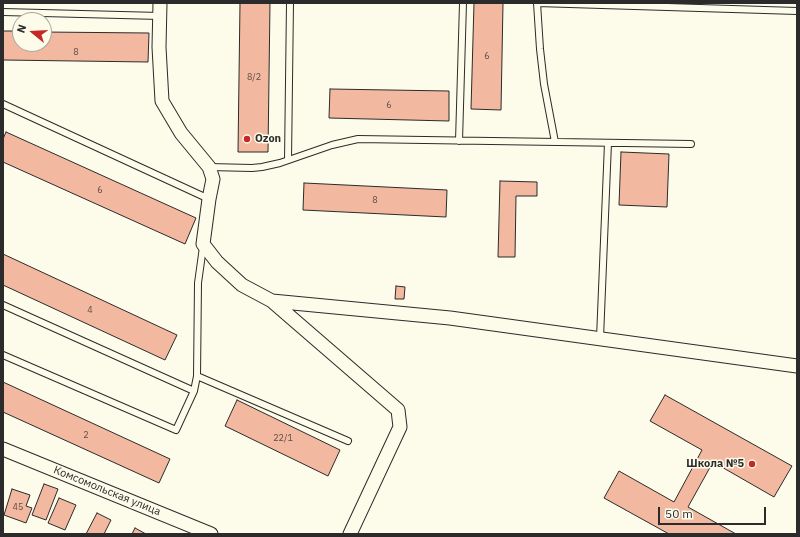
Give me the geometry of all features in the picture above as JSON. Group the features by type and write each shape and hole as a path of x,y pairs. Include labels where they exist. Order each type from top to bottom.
{"street":[{"path":"160,3 159,47 162,101 181,133 209,166 213,179 203,244 217,262 242,285 272,301 398,410 400,427 350,534"},
{"path":"272,301 450,318 797,366"},
{"name":"Комсомольская улица","path":"3,449 211,534"}],"lane":[{"path":"288,160 290,3"},
{"path":"459,141 462,3"},
{"path":"555,142 544,84 540,49 538,3 697,6 797,11"},
{"path":"3,12 160,16"},
{"path":"3,104 209,199"},
{"path":"209,166 252,168 272,165 332,145 358,140 691,144"},
{"path":"600,338 608,143"},
{"path":"3,355 176,430 194,391 197,376 198,283 203,244"},
{"path":"3,305 194,391"},
{"path":"197,376 348,441"}],"building":[{"path":"240,3 270,3 268,152 238,152"},
{"path":"474,3 503,3 501,110 471,109"},
{"path":"3,31 12,31 12,52 52,52 52,32 149,33 148,62 3,60"},
{"path":"330,89 449,91 449,121 329,118"},
{"path":"6,132 196,218 185,244 3,162 3,139"},
{"path":"621,152 669,154 667,207 619,205"},
{"path":"500,181 537,182 537,196 516,196 515,257 498,257"},
{"path":"304,183 447,190 446,217 303,210"},
{"path":"3,254 177,335 165,360 3,285"},
{"path":"396,286 405,287 404,299 395,299"},
{"path":"3,382 170,459 159,483 3,412"},
{"name":"Школа №5","path":"665,395 792,466 774,497 713,462 688,507 736,534 669,534 604,498 619,471 674,502 702,450 650,421"},
{"path":"237,400 340,450 328,476 225,426"},
{"path":"44,484 58,489 46,520 32,515"},
{"path":"12,489 30,495 26,506 32,508 26,523 4,515"},
{"path":"59,498 76,505 65,530 48,523"},
{"path":"97,513 111,520 104,534 86,534"},
{"path":"135,528 146,534 132,534"}],"place":[{"name":"Ozon","path":"247,139"},
{"name":"Школа №5","path":"752,464"}]}
